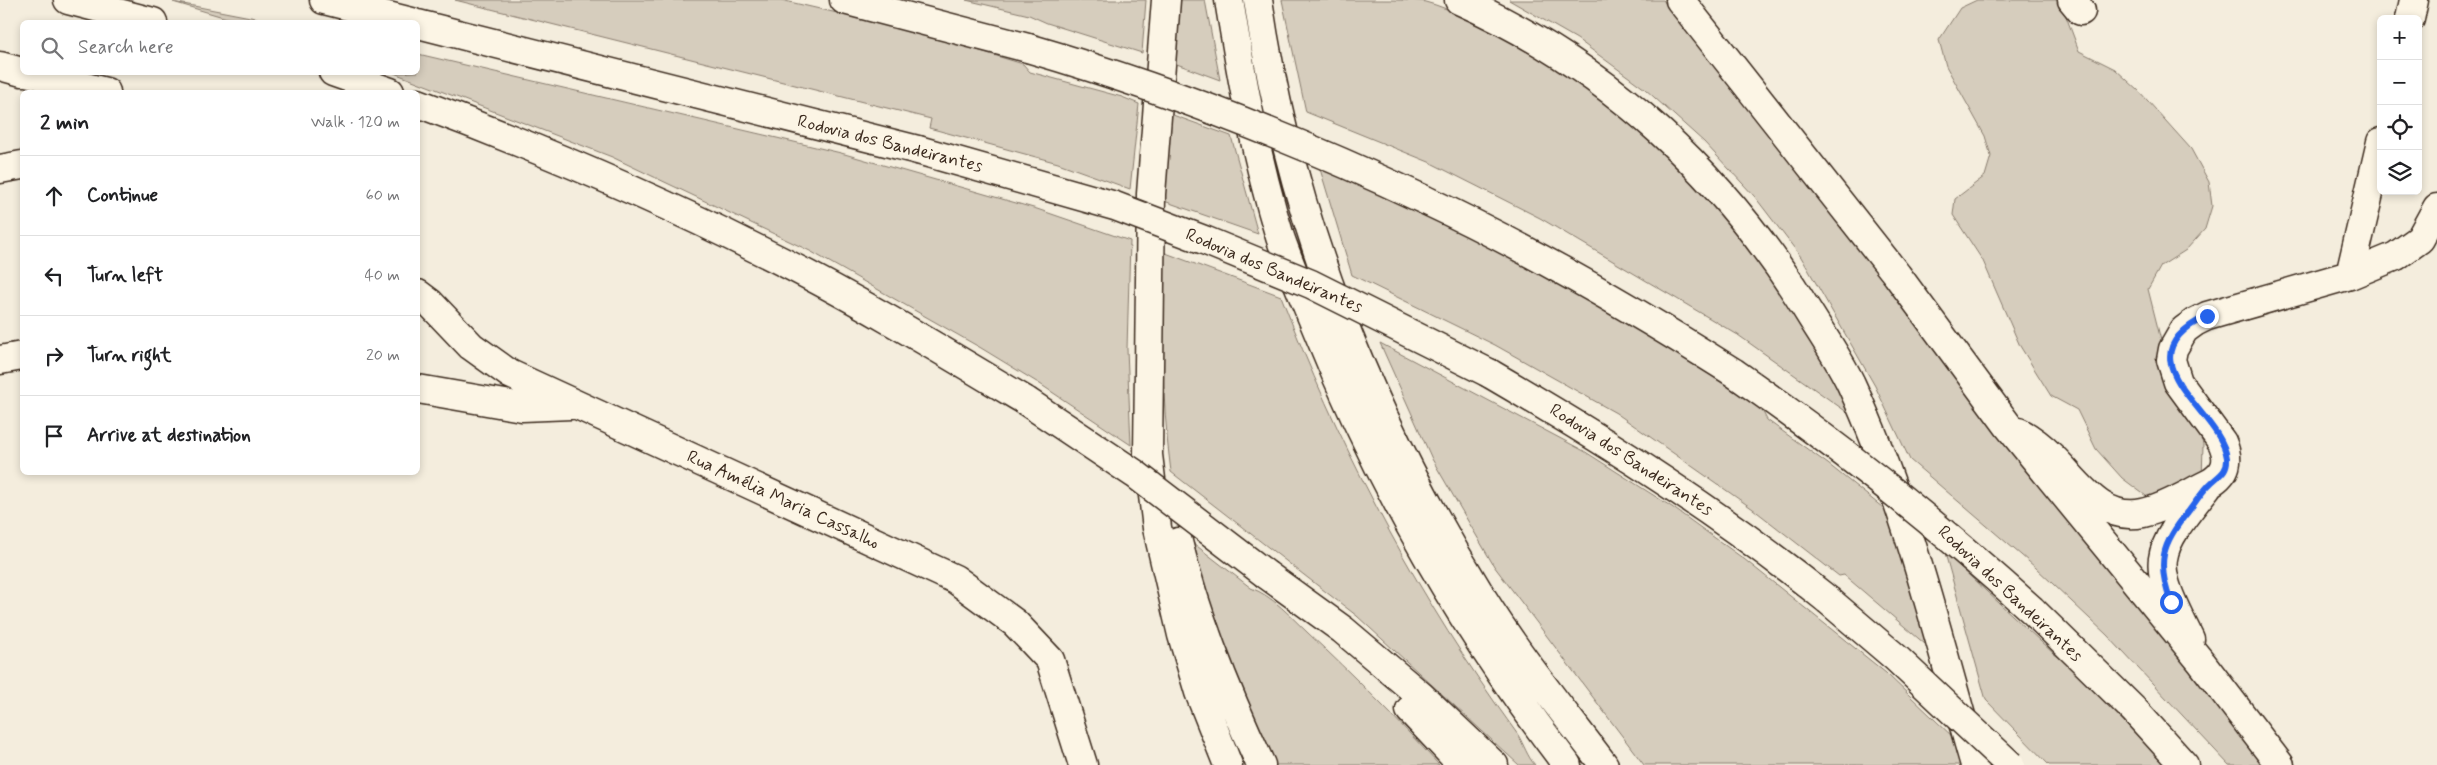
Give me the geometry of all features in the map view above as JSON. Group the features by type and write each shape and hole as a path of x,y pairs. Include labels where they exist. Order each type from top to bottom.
{"main road":[{"path":"68,0 145,20"},
{"path":"324,0 404,20"},
{"name":"Rodovia dos Bandeirantes","path":"844,0 1113,72 1194,101 1328,154 1425,200 1546,260 1636,311 1733,372 1813,428 1953,539 2032,610 2135,711 2184,765"},
{"path":"1166,0 1151,194 1148,456 1157,528 1180,626 1196,682 1228,765"},
{"path":"1229,0 1259,157 1281,238 1343,394 1408,526 1446,592 1528,715 1567,765"},
{"path":"1258,0 1280,121 1307,224 1337,309 1393,437 1441,528 1484,601 1551,696 1604,765"},
{"path":"1458,0 1516,28 1570,60 1616,94 1672,140 1763,242 1849,382 1887,472 1922,582 1976,765"},
{"path":"1680,0 1897,275 2009,426 2202,663 2280,765"},
{"path":"2411,15 2414,0"},
{"name":"Rodovia dos Bandeirantes","path":"420,25 918,150 1115,206 1311,284 1489,373 1598,437 1703,505 1767,551 1828,600 1915,675 2010,765"},
{"path":"0,66 20,71"},
{"path":"36,75 98,90"},
{"path":"342,75 384,90"},
{"path":"420,104 558,158 662,203 758,249 879,315 1026,402 1135,474 1270,578 1344,630 1421,696 1494,765"},
{"path":"2350,275 2379,150"},
{"path":"0,169 20,165"},
{"path":"2009,426 2035,441 2086,494 2117,512 2143,513 2210,483 2219,478 2225,470 2227,461 2226,451 2222,442 2178,382 2171,360 2177,339 2184,330 2207,316 2350,275 2409,249 2420,239 2437,208"},
{"name":"Rua Amélia Maria Cassalho","path":"420,296 430,303 471,346 510,374 954,579 1016,623 1050,660 1082,765"},
{"path":"0,360 20,356"},
{"path":"1149,358 1162,479 1181,556 1200,618 1220,671 1261,765"},
{"path":"420,389 522,406 577,405"},
{"path":"2202,663 2165,587 2162,559 2173,530 2210,483"},
{"path":"1270,578 1420,719 1462,765"}],"shaded area":[{"path":"455,0 781,0 915,31 1023,64 1030,72 1122,97 1139,104 1130,189 1058,163 929,128 931,119"},
{"path":"966,0 1146,0 1142,53 1047,23 1029,15"},
{"path":"1179,0 1205,0 1220,80 1174,63"},
{"path":"1282,0 1422,1 1461,15 1487,28 1577,83 1626,121 1672,163 1714,208 1753,256 1789,306 1851,415 1738,335 1540,218 1429,162 1306,112"},
{"path":"1509,0 1663,0 2269,765 2229,765 2107,635 2035,567 1910,460 1875,386 1801,257 1755,197 1704,142 1645,89 1577,39"},
{"path":"1977,0 2060,0 2079,51 2115,69 2139,91 2191,149 2209,182 2212,206 2205,229 2186,250 2161,266 2148,289 2170,376 2194,419 2203,444 2202,482 2150,499 2122,478 2096,449 2077,410 2051,396 2020,346 1983,261 1953,215 1955,199 1985,176 1991,156 1985,136 1946,66 1939,40 1960,8"},
{"path":"173,2 266,20 233,20"},
{"path":"420,54 841,153 1037,209 1130,241 1127,349 1131,445 1040,384 981,348 810,251 612,157 399,75 420,75"},
{"path":"1170,114 1231,136 1258,234 1164,201"},
{"path":"1320,169 1435,220 1548,278 1657,341 1762,410 1767,420 1828,464 1887,511 1932,650 1844,575 1839,576 1753,509 1616,413 1495,345 1352,275"},
{"path":"1163,252 1281,296 1326,403 1376,506 1433,607 1518,735 1535,765 1519,765 1357,616 1171,472 1165,417 1162,335"},
{"path":"1380,343 1584,451 1672,507 1744,559 1886,673 1956,740 1964,765 1644,765 1494,566 1432,459"},
{"path":"1184,536 1251,588 1267,596 1281,608 1342,665 1439,765 1272,765 1254,730"},
{"path":"1945,553 2053,653 2073,668 2165,765 2049,765 1986,700"}],"route":[{"path":"2171,602 2162,572 2162,559 2166,545 2173,530 2210,483 2219,478 2225,470 2227,461 2226,451 2222,442 2178,382 2173,372 2171,360 2177,339 2184,330 2207,316"}]}
